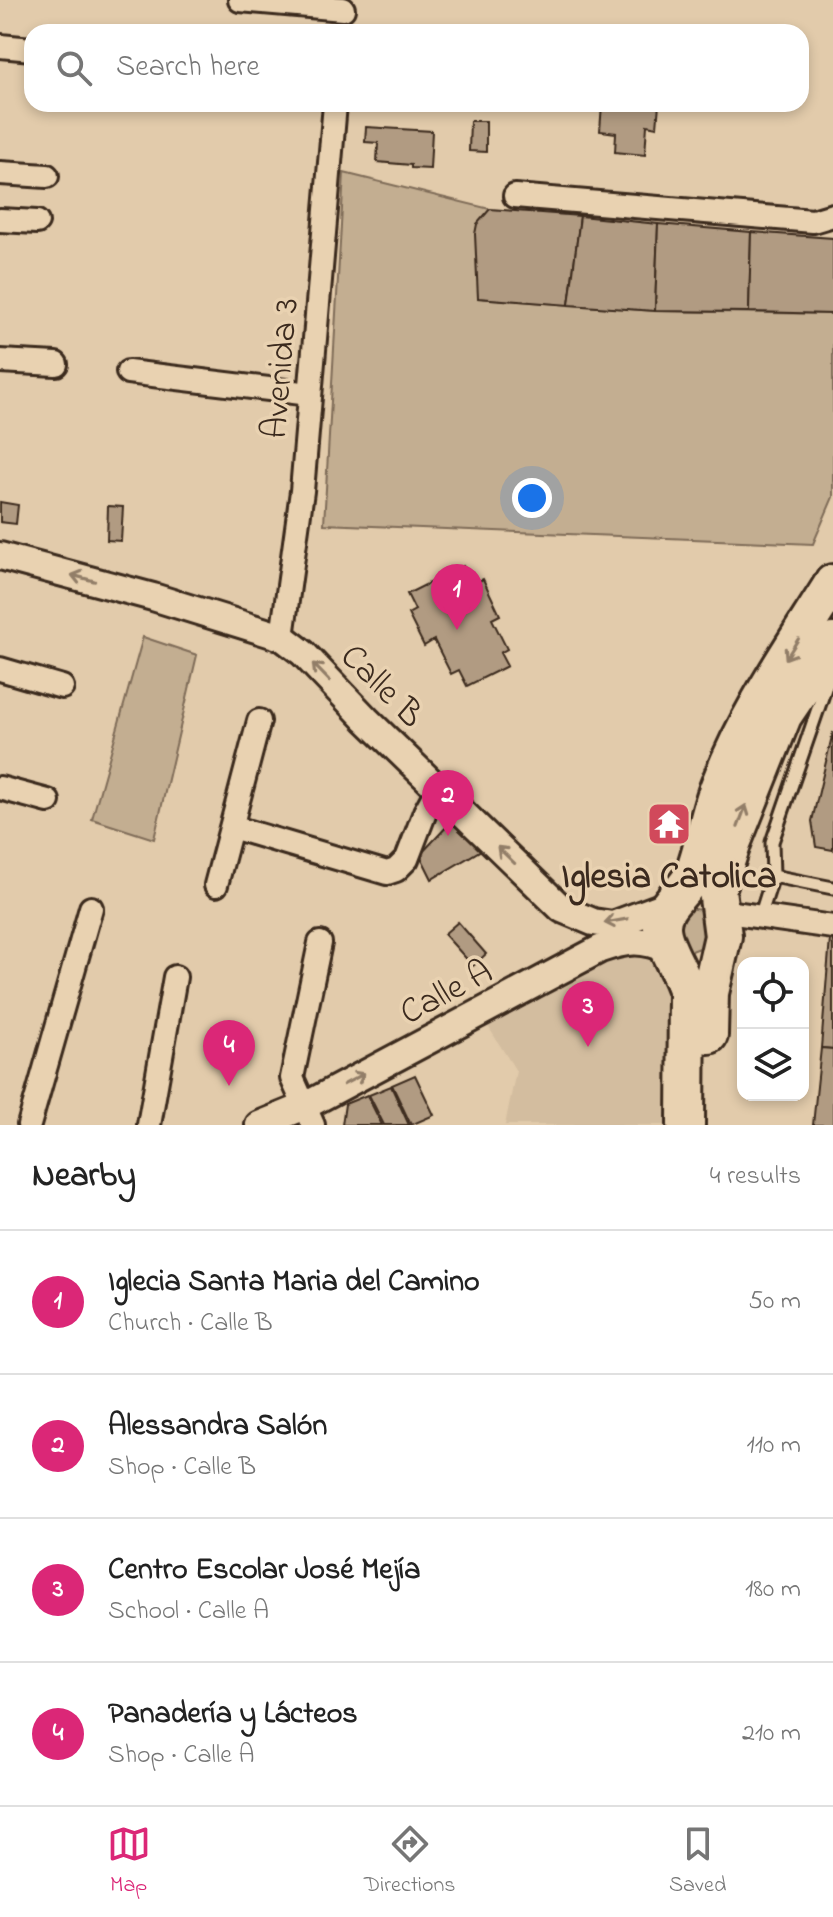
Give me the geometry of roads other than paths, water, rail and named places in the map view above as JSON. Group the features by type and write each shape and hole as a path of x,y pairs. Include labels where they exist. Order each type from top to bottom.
{"highway":[{"path":"686,1125 687,993 684,977 672,954 662,922 669,904 692,875 719,787 757,703 833,583"},
{"path":"708,1125 710,993 723,936 717,890 783,716 832,651"},
{"path":"669,904 693,897 711,903 720,911"},
{"path":"672,954 684,964 703,964 718,953"}],"street":[{"path":"240,0 343,4 342,24"},
{"path":"0,46 24,48"},
{"name":"Avenida 3","path":"282,637 302,491 334,112"},
{"path":"0,173 47,176"},
{"path":"515,196 813,221 833,215"},
{"path":"0,220 37,222"},
{"path":"0,361 56,364"},
{"path":"128,372 310,394"},
{"name":"Calle B","path":"0,556 153,597 282,637 303,653 562,909 593,922 613,925 669,904"},
{"path":"0,669 62,687"},
{"path":"216,885 259,721"},
{"path":"0,788 48,801"},
{"path":"232,827 387,873 396,870 407,859 438,788"},
{"path":"29,1125 91,908"},
{"path":"562,909 573,930 574,943 568,965"},
{"path":"720,911 833,927"},
{"name":"Calle A","path":"259,1125 308,1116 600,949 624,941 648,941 672,954"},
{"path":"308,1116 292,1078 320,943"},
{"path":"149,1125 175,977"}],"lane":[{"path":"760,917 773,876 772,842 832,651"},
{"path":"773,876 833,888"}],"place":[{"name":"Iglecia Santa Maria del Camino","path":"457,630"},
{"name":"Iglesia Catolica","path":"669,824"},
{"name":"Alessandra Salón","path":"448,836"},
{"name":"Centro Escolar José Mejía","path":"588,1047"},
{"name":"Panadería y Lácteos","path":"229,1086"}]}
